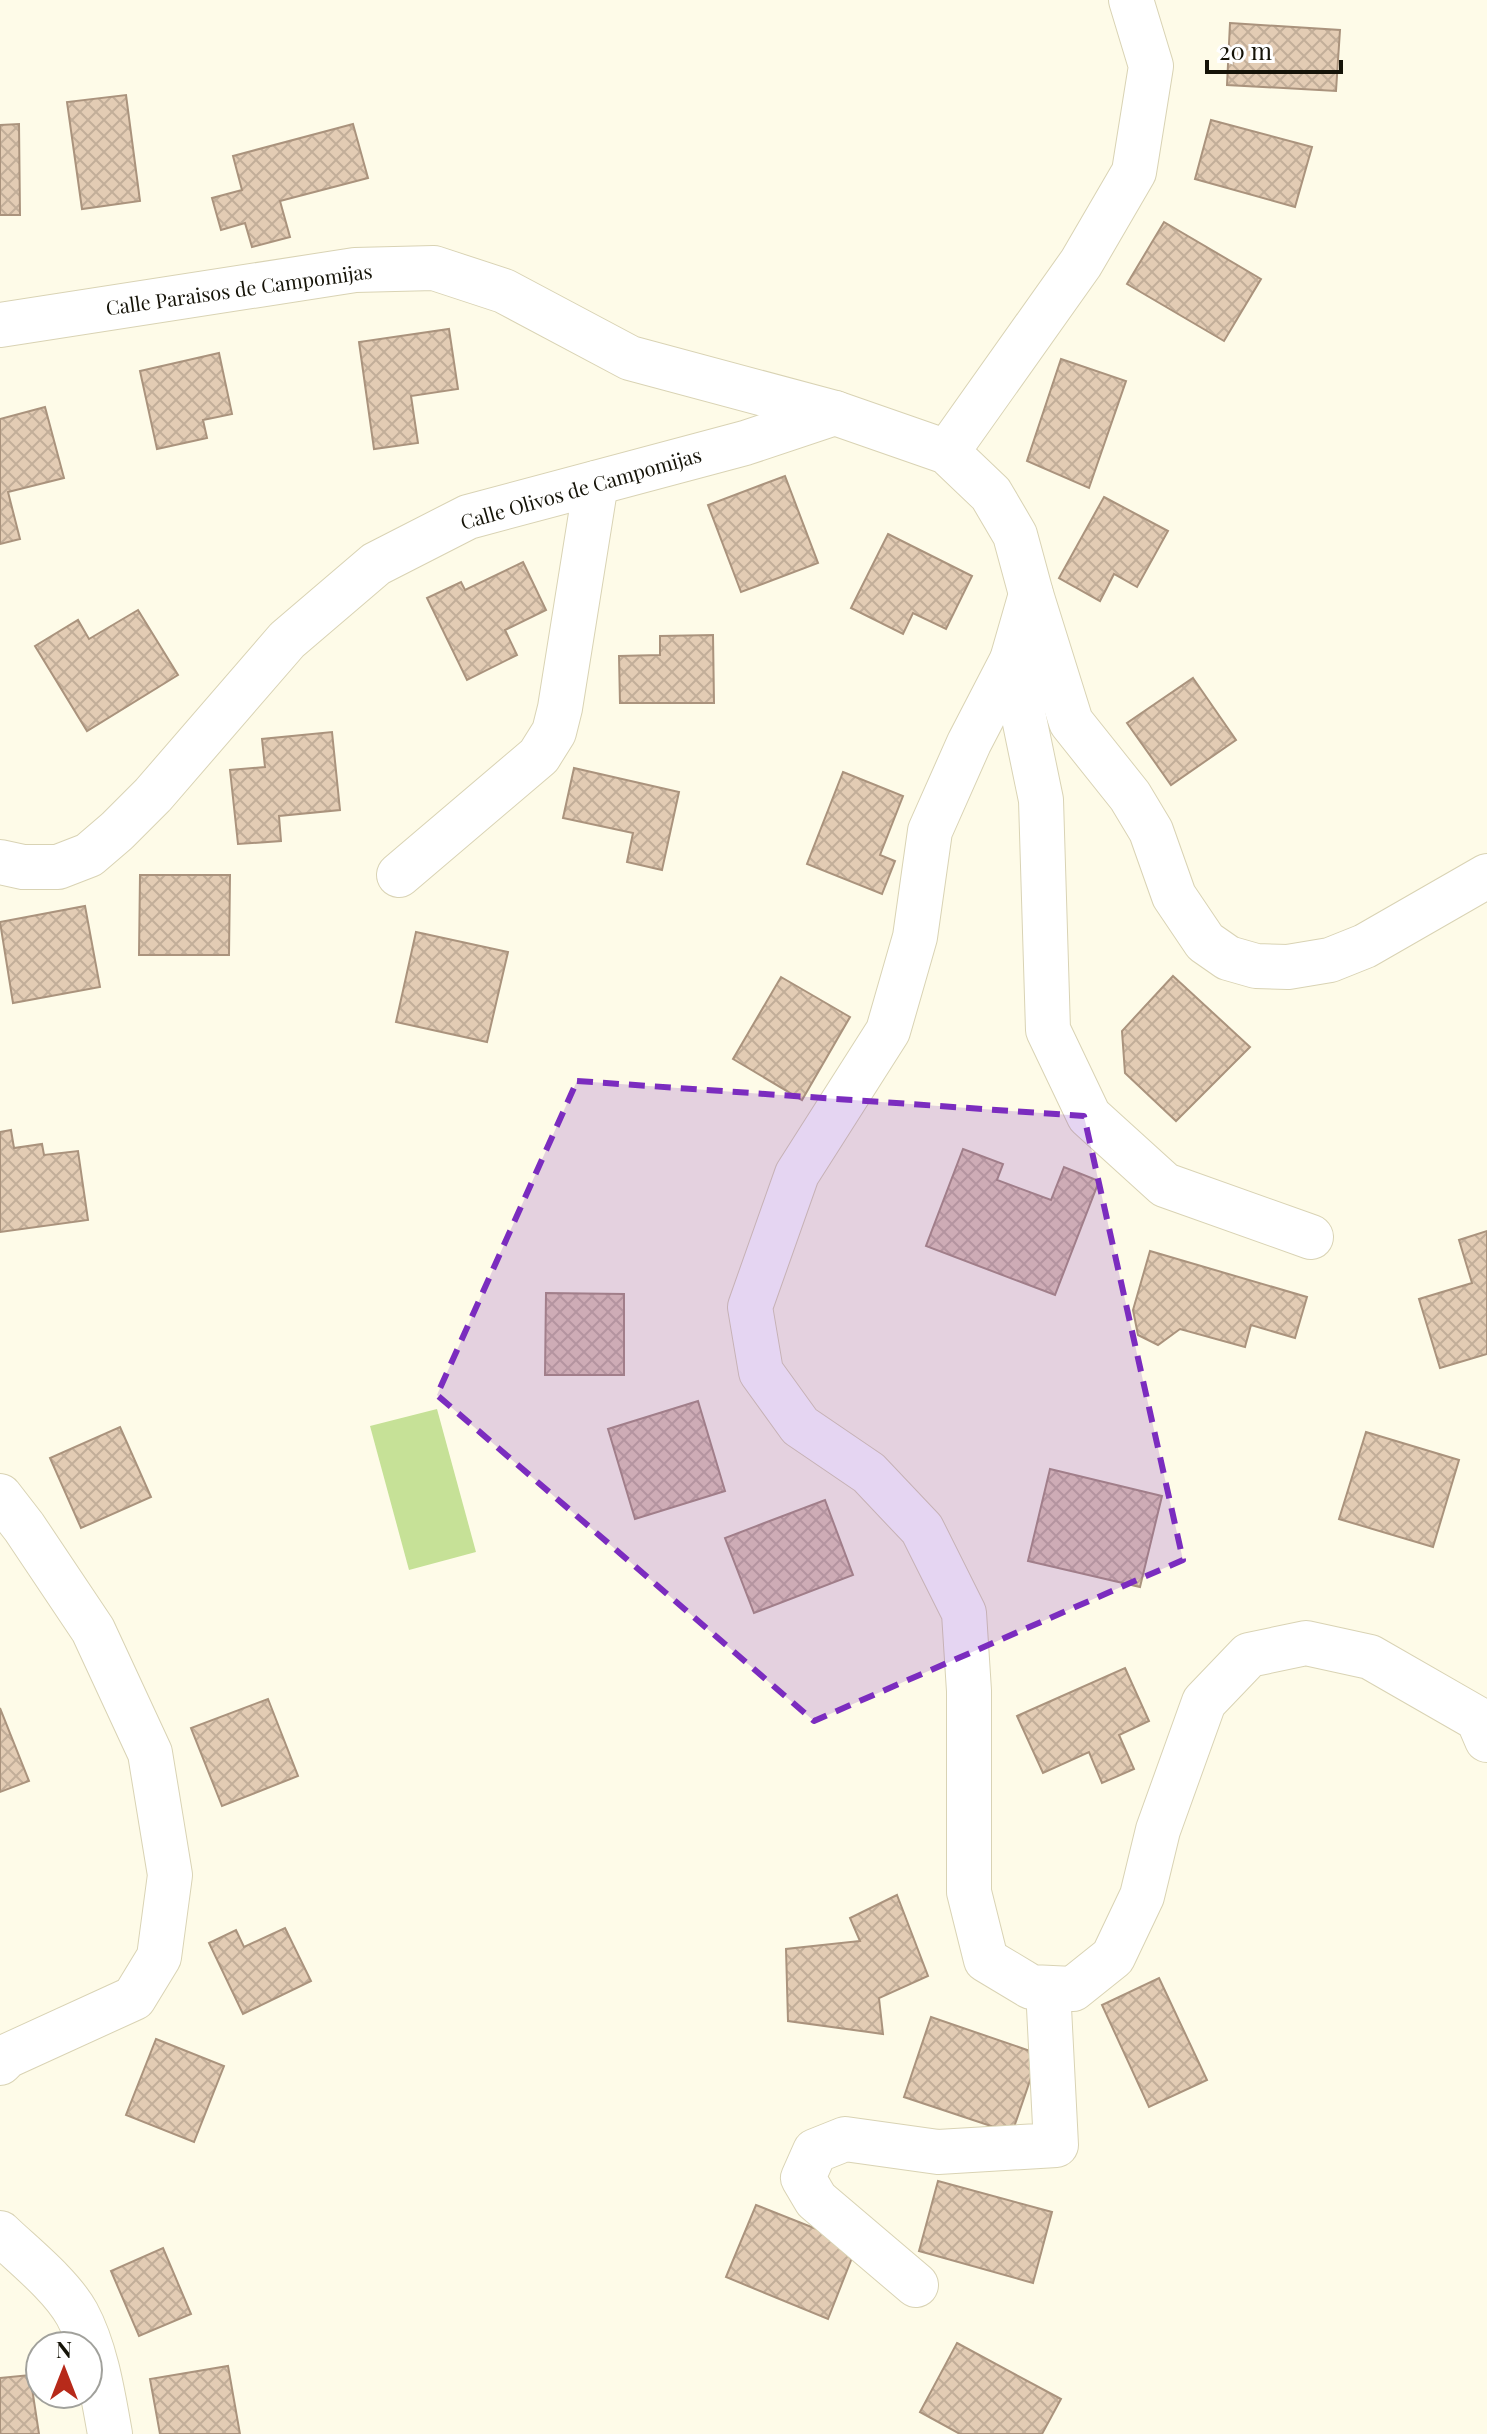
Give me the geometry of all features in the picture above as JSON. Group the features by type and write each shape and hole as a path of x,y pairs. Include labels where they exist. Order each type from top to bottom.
{"street":[{"path":"947,452 1081,263 1134,172 1151,66 1131,0"},
{"name":"Calle Paraisos de Campomijas","path":"0,325 355,270 434,268 504,291 630,358 835,413"},
{"path":"835,413 947,452 991,494 1015,535 1071,722 1130,796 1151,831 1174,896 1205,942 1228,958 1256,966 1288,967 1330,960 1365,946 1487,876"},
{"name":"Calle Olivos de Campomijas","path":"0,862 23,867 58,867 89,855 153,795 287,640 376,564 468,517 745,443 835,413"},
{"path":"399,875 539,756 554,732 596,483"},
{"path":"1031,594 1012,660 969,743 930,831 915,937 888,1031 797,1174 750,1307 761,1372 800,1426 869,1473 922,1529 964,1613 969,1691 969,1892 986,1960 1031,1987 1073,1989 1113,1957 1142,1896 1158,1830 1204,1702 1249,1655 1306,1643 1370,1657 1478,1719 1487,1740"},
{"path":"1012,660 1041,800 1048,1030 1089,1116 1165,1185 1311,1237"},
{"path":"0,1496 93,1630 150,1753 170,1875 159,1957 134,1998 7,2056 0,2063"},
{"path":"916,2285 816,2200 803,2178 815,2151 845,2139 938,2152 1056,2145 1048,1988"},
{"path":"0,2233 49,2279 77,2313 100,2374 110,2434"}],"highlighted area":[{"path":"577,1081 1084,1116 1183,1560 814,1721 437,1395"}],"green space":[{"path":"437,1409 476,1552 409,1570 370,1426"}],"building":[{"path":"1230,23 1340,30 1336,91 1227,85"},
{"path":"126,95 140,201 82,209 67,102"},
{"path":"1211,120 1312,147 1295,207 1195,179"},
{"path":"19,124 20,215 0,215 0,125"},
{"path":"353,124 368,178 280,201 290,237 252,247 245,223 221,230 212,198 242,190 233,156"},
{"path":"1164,222 1261,279 1224,341 1127,284"},
{"path":"449,329 458,389 411,396 418,443 374,449 359,342"},
{"path":"219,353 232,414 203,420 207,438 157,449 140,371"},
{"path":"1061,359 1126,381 1089,488 1027,461"},
{"path":"45,407 64,478 8,492 20,539 0,544 0,419"},
{"path":"785,476 818,563 741,592 708,505"},
{"path":"1104,497 1168,531 1137,587 1114,574 1100,601 1059,578"},
{"path":"888,534 972,576 946,629 913,613 903,634 851,608"},
{"path":"523,562 546,610 505,630 517,655 467,680 427,598 461,582 465,590"},
{"path":"138,610 178,675 87,731 35,646 78,620 89,639"},
{"path":"713,635 714,703 620,703 619,656 660,655 660,636"},
{"path":"1193,678 1236,740 1171,785 1127,723"},
{"path":"332,732 340,810 279,816 281,841 238,844 230,770 265,767 262,739"},
{"path":"574,768 679,792 662,870 627,862 633,833 563,818"},
{"path":"843,772 903,796 880,855 895,861 882,894 807,864"},
{"path":"140,875 230,875 229,955 139,955"},
{"path":"85,906 100,987 13,1003 0,922"},
{"path":"416,932 508,952 487,1042 396,1022"},
{"path":"1173,976 1250,1047 1176,1121 1125,1073 1122,1031"},
{"path":"781,977 850,1017 802,1100 733,1059"},
{"path":"11,1130 14,1148 42,1144 44,1155 78,1151 88,1220 0,1232 0,1132"},
{"path":"963,1149 1003,1164 997,1180 1051,1200 1064,1167 1099,1181 1055,1295 926,1246"},
{"path":"1487,1231 1487,1354 1440,1368 1419,1299 1472,1283 1459,1240"},
{"path":"1150,1251 1307,1297 1295,1338 1251,1325 1245,1347 1180,1329 1158,1345 1138,1335 1133,1310"},
{"path":"546,1293 624,1294 624,1375 545,1375"},
{"path":"698,1401 725,1491 635,1519 608,1429"},
{"path":"120,1427 151,1497 81,1528 50,1458"},
{"path":"1366,1432 1459,1460 1433,1547 1339,1519"},
{"path":"1050,1469 1162,1496 1140,1587 1028,1561"},
{"path":"825,1500 853,1575 754,1613 725,1538"},
{"path":"1125,1668 1149,1721 1119,1735 1134,1769 1102,1783 1089,1752 1043,1773 1017,1716"},
{"path":"268,1699 298,1776 222,1806 191,1728"},
{"path":"0,1708 29,1781 0,1792"},
{"path":"897,1895 928,1976 879,1998 883,2034 788,2021 786,1949 860,1941 850,1918"},
{"path":"285,1928 311,1981 243,2014 209,1943 236,1930 244,1947"},
{"path":"1159,1978 1207,2080 1149,2107 1102,2005"},
{"path":"931,2017 1039,2054 1012,2133 904,2097"},
{"path":"156,2039 224,2066 194,2142 126,2115"},
{"path":"938,2181 1052,2212 1033,2283 919,2251"},
{"path":"756,2205 857,2245 828,2319 726,2277"},
{"path":"163,2248 191,2314 139,2336 111,2271"},
{"path":"957,2343 1061,2399 1042,2434 960,2434 920,2412"},
{"path":"228,2366 240,2434 160,2434 150,2379"},
{"path":"24,2376 24,2410 35,2410 39,2434 0,2434 0,2378"}]}
